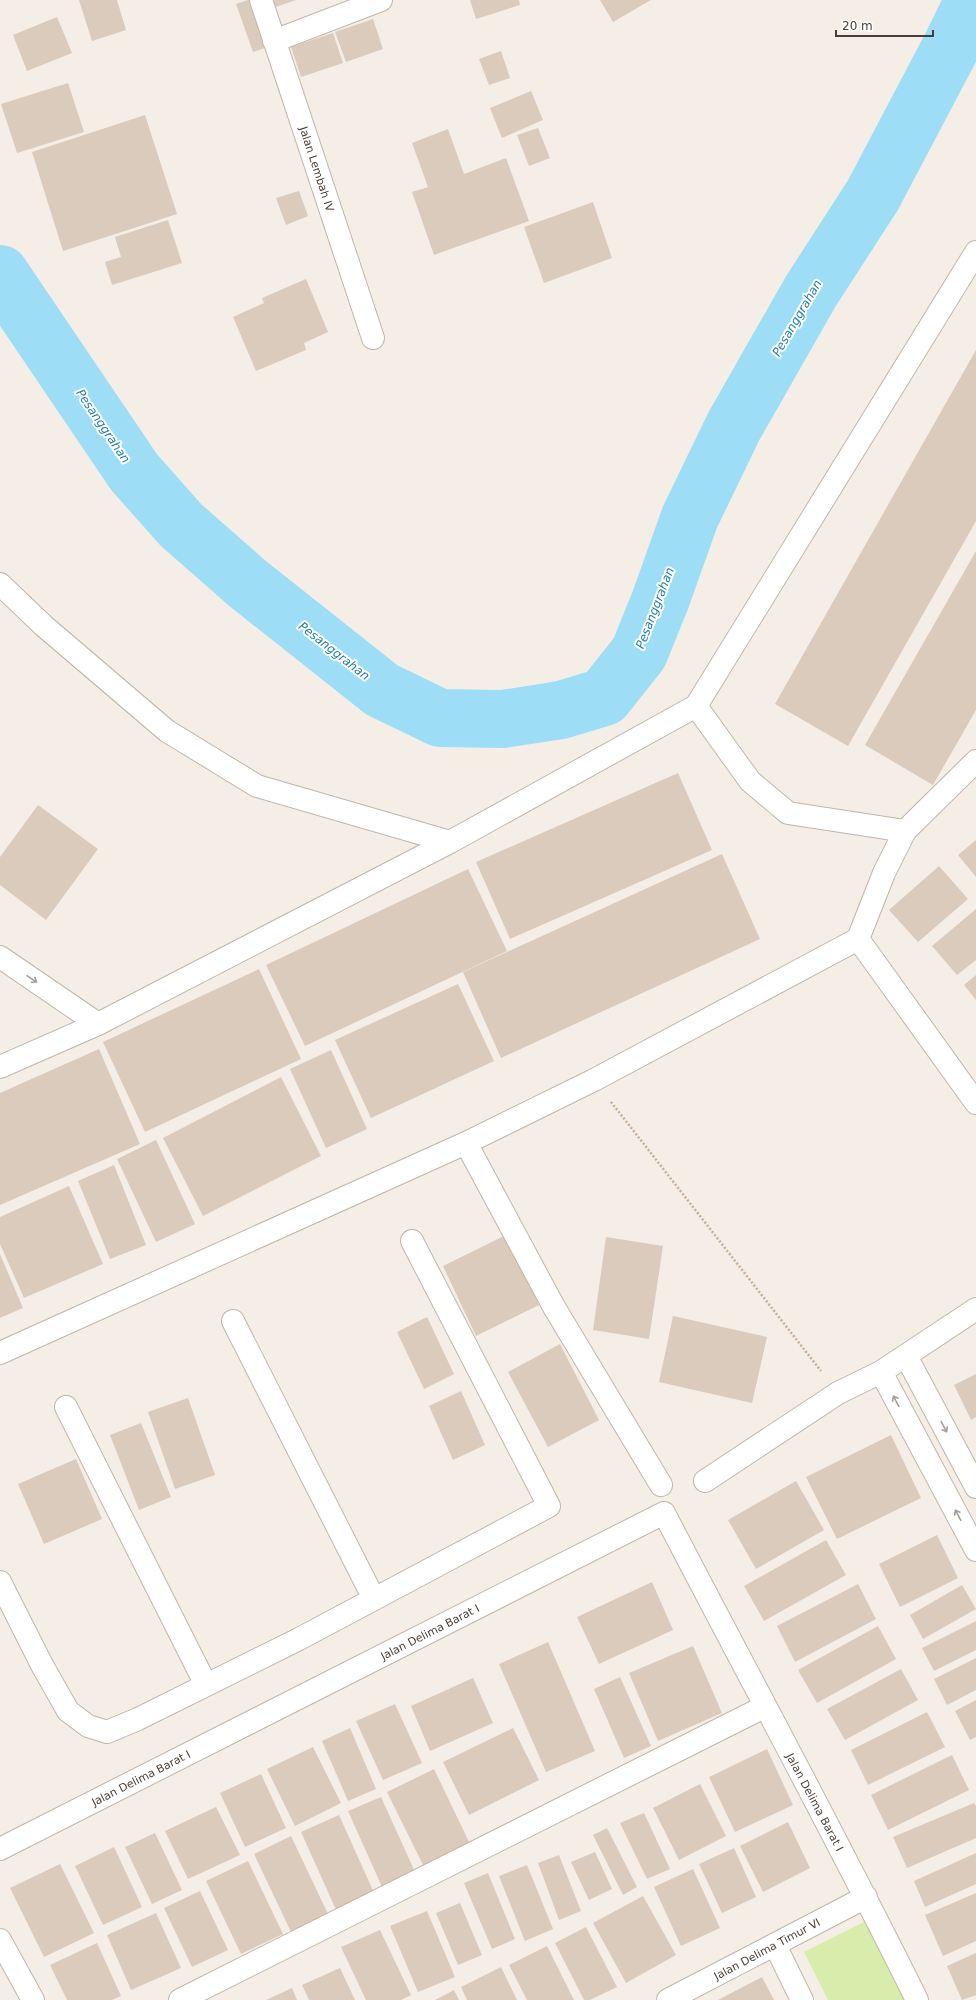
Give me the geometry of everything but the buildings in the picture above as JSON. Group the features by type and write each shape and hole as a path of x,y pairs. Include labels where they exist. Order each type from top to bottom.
{"street":[{"name":"Jalan Lembah IV","path":"261,0 372,338"},
{"path":"274,41 381,0"},
{"path":"0,1067 98,1024 450,842 696,706 976,252"},
{"path":"0,584 44,626 167,731 257,786 450,842"},
{"path":"696,706 750,781 788,813 905,831"},
{"path":"0,1353 466,1144 594,1080 858,939 884,873 905,831 976,761"},
{"path":"858,939 976,1103"},
{"path":"0,957 98,1024"},
{"path":"466,1144 554,1307 661,1485"},
{"path":"0,1582 42,1665 68,1711 88,1726 107,1732 138,1719 299,1639 549,1506 412,1241"},
{"path":"705,1481 838,1393 881,1372 976,1308"},
{"path":"233,1321 374,1599"},
{"path":"906,1356 976,1487"},
{"path":"881,1372 976,1550"},
{"path":"66,1407 206,1685"},
{"name":"Jalan Delima Barat I","path":"0,1849 664,1513 764,1707 866,1897 917,2000"},
{"path":"180,2000 764,1707"},
{"name":"Jalan Delima Timur VI","path":"668,2000 775,1946 866,1897"},
{"path":"0,1940 33,2000"},
{"path":"775,1946 802,2000"}],"path":[{"path":"594,1080 838,1393"}],"green space":[{"path":"876,1916 916,2000 828,2000 804,1952"}],"waterway":[{"name":"Pesanggrahan","path":"0,274 134,472 181,525 247,583 382,690 440,718 503,719 561,710 604,697 639,653 660,601 690,517 734,426 811,291 873,195 974,0"}]}
